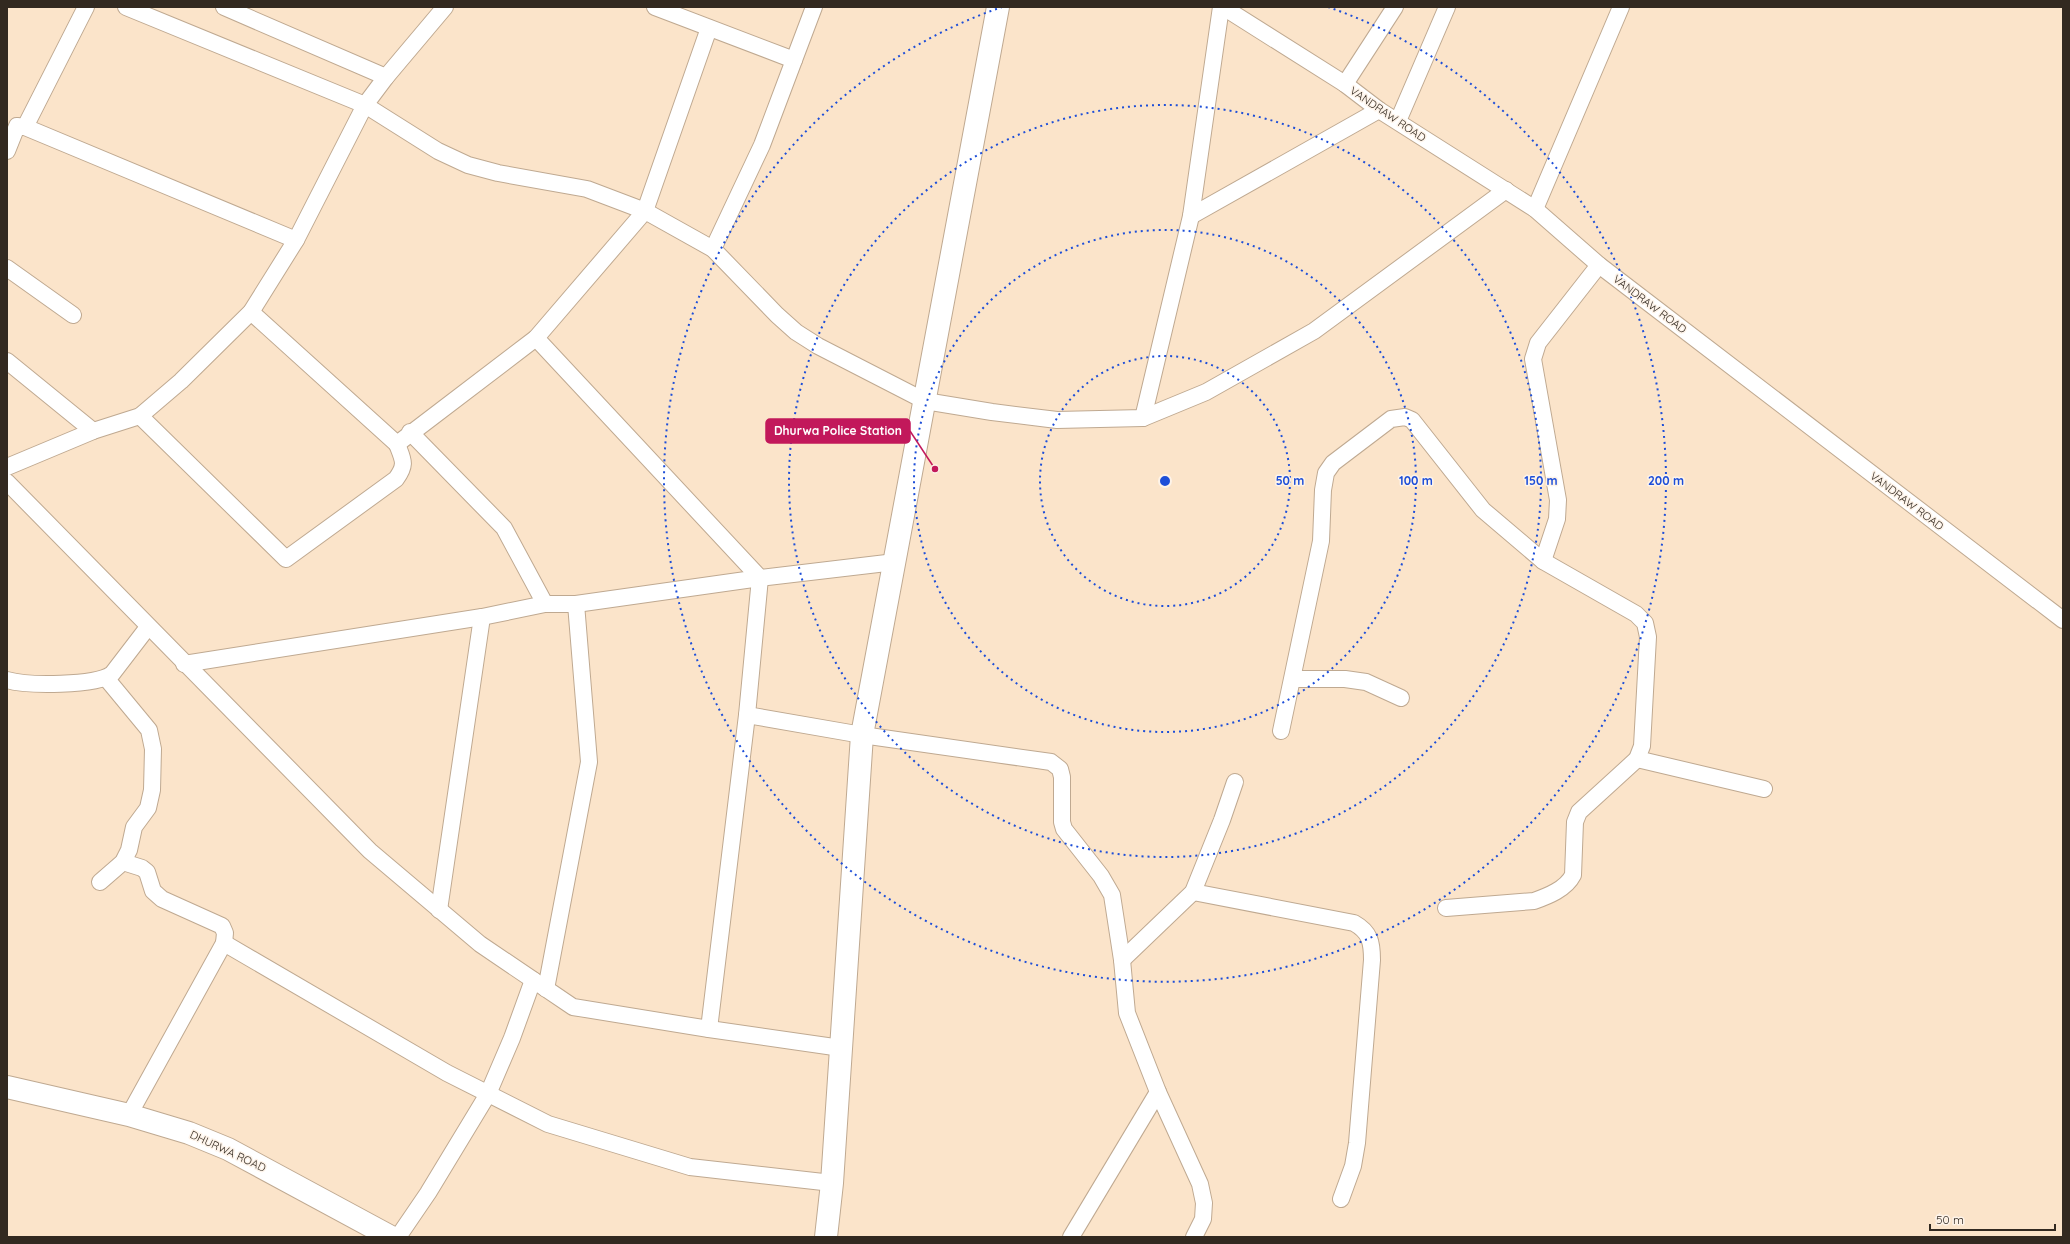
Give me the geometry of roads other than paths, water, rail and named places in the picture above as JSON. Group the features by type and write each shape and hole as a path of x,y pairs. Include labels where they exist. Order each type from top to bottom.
{"street":[{"path":"7,151 16,125 86,7"},
{"path":"126,7 365,105 438,151 468,165 498,173 587,189 645,211 713,249 777,315 796,332 818,346 925,401 1057,420 1143,418 1206,392 1314,331 1506,190"},
{"path":"224,7 386,76"},
{"path":"7,467 93,432 140,416 181,381 251,312 296,240 365,105 386,76 445,7"},
{"path":"655,7 794,60"},
{"path":"713,249 762,145 814,7"},
{"path":"826,1237 832,1183 862,735 998,7"},
{"path":"1143,418 1191,216 1222,7"},
{"name":"VANDRAW ROAD","path":"1222,7 1345,84 1379,110 1535,209 1599,264 2063,620"},
{"path":"1345,84 1395,7"},
{"path":"1398,121 1447,7"},
{"path":"1535,209 1621,7"},
{"path":"397,444 410,432 536,338 645,211 709,28"},
{"path":"1191,216 1379,110"},
{"path":"16,125 296,240"},
{"path":"1543,561 1557,518 1558,500 1533,359 1538,343 1599,264"},
{"path":"7,268 73,315"},
{"path":"140,416 286,559 396,479 403,469 404,462 397,444 251,312"},
{"path":"536,338 760,578 747,715 709,1029"},
{"path":"7,361 93,432"},
{"path":"1281,731 1294,678 1322,541 1323,490 1326,473 1333,463 1391,419 1406,417 1412,420 1483,510 1543,561 1636,614 1644,623 1648,637 1644,733 1642,746 1637,760 1579,812 1575,822 1573,875 1569,882 1534,901 1446,908"},
{"path":"410,432 504,528 545,604"},
{"path":"7,482 184,664 370,851 480,944 573,1007 841,1048"},
{"path":"184,664 482,617 545,604 576,604 760,578 895,562"},
{"path":"398,1237 435,1181 488,1094 512,1038 539,984 590,762 576,604"},
{"path":"440,910 482,617"},
{"path":"7,680 28,684 92,681 106,678 112,674 148,627"},
{"path":"100,882 123,862 129,850 134,828 148,808 151,800 152,738 149,730 106,678"},
{"path":"1294,678 1345,679 1366,682 1401,698"},
{"path":"747,715 862,735 1055,764 1060,769 1062,777 1064,829 1101,876 1112,895 1122,960 1127,1014 1158,1092 1200,1184 1204,1203 1203,1219 1194,1237"},
{"path":"1637,760 1764,789"},
{"path":"1122,960 1193,892 1222,820 1235,782"},
{"path":"123,862 142,868 147,872 154,891 162,899 222,926 225,933 224,943 129,1115"},
{"path":"1193,892 1354,923 1369,934 1372,945 1372,960 1357,1143 1353,1166 1341,1199"},
{"path":"224,943 447,1073 548,1124 690,1167 832,1183"},
{"name":"DHURWA ROAD","path":"7,1087 129,1115 189,1132 228,1149 391,1237"},
{"path":"1071,1237 1158,1092"}],"place":[{"name":"Dhurwa Police Station","path":"935,469"}]}
